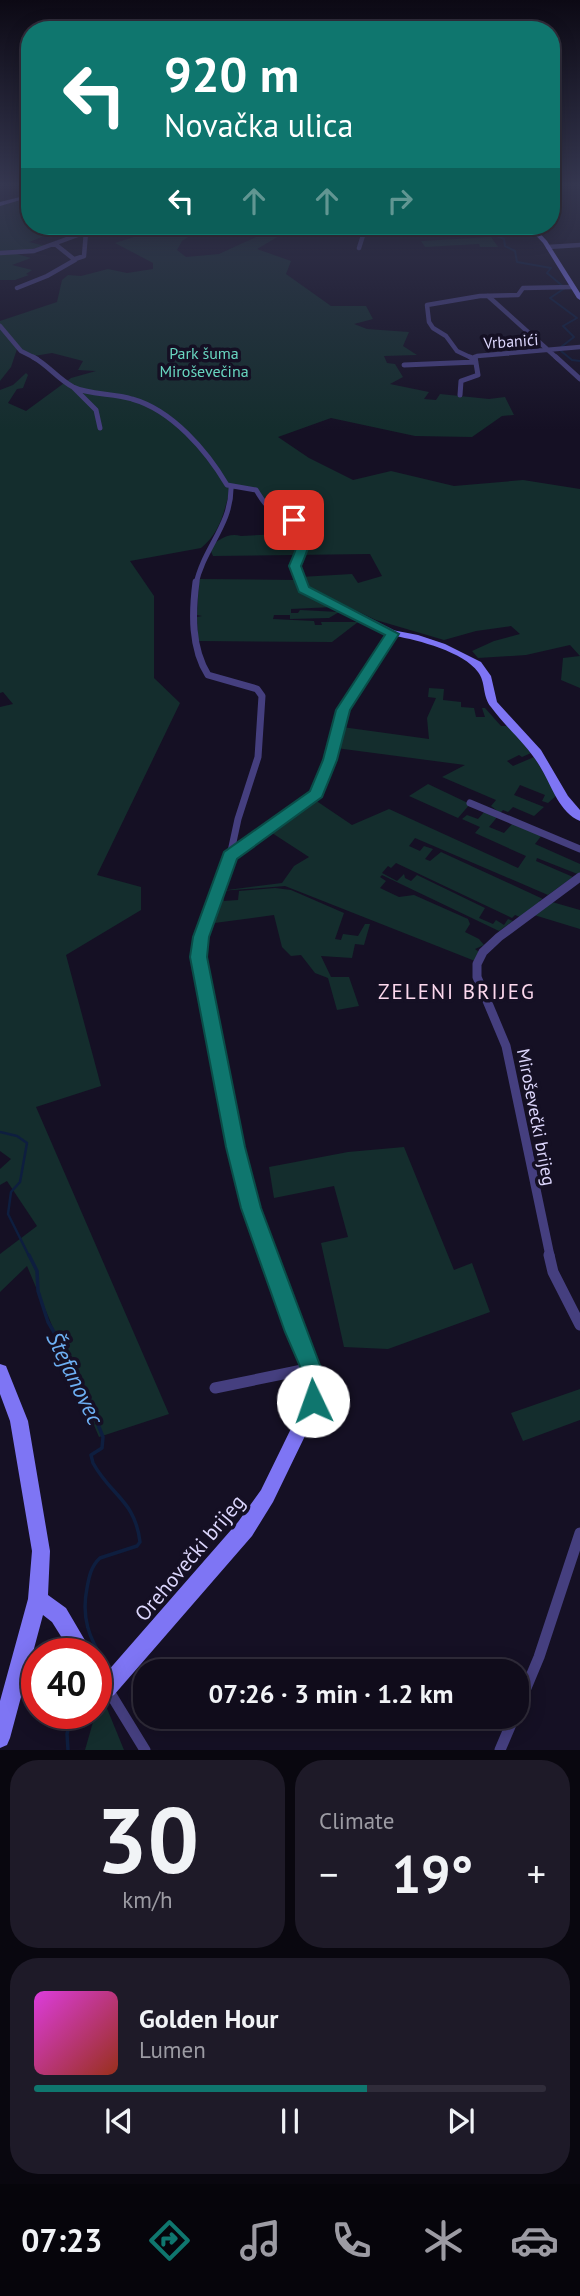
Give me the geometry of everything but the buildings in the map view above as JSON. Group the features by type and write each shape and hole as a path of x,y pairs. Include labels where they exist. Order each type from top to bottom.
{"street":[{"path":"17,289 64,268"},
{"path":"558,268 567,287 580,298"},
{"path":"475,360 457,351 446,336 433,328 429,322 427,305 488,296 519,295 523,288 567,287"},
{"path":"488,296 580,379"},
{"path":"0,326 16,347 46,364 97,409 100,428"},
{"name":"Vrbanići","path":"460,395 461,381 478,375 475,360 487,354 580,347"},
{"path":"404,365 475,360"},
{"path":"73,387 134,399 169,418 213,461 223,481 231,486 256,490 271,509 294,520 301,527 304,543 295,566 303,589 392,634 416,637 464,656 480,667 486,675 492,701 541,757 561,798 580,817"},
{"path":"230,856 238,819 258,757 262,696 257,689 212,677 203,670 195,643 195,603 199,571 228,519 231,486"},
{"path":"230,856 316,794 330,760 343,710 392,634"},
{"path":"470,803 580,849"},
{"name":"Orehovečki brijeg","path":"112,1668 245,1529 268,1496 313,1401 316,1384 251,1208 236,1147 199,957 201,937 230,856"},
{"name":"Miroševečki brijeg","path":"580,877 499,937 483,952 477,964 477,977 506,1046 553,1272 580,1325"},
{"path":"215,1388 312,1368"},
{"path":"0,1372 19,1422 41,1552 38,1599 0,1738"},
{"path":"529,1681 580,1533"},
{"path":"38,1599 59,1615 73,1638"},
{"path":"112,1698 145,1750"},
{"path":"500,1750 509,1729"}],"green space":[{"path":"0,268 32,270 26,274 29,275 15,280 0,280"},
{"name":"Park šuma Miroševečina","path":"288,268 286,274 331,306 366,306 373,319 354,324 367,329 409,332 403,346 417,355 384,356 387,363 395,364 403,377 390,384 429,392 424,399 436,400 440,394 489,399 505,397 514,415 502,416 472,437 415,436 331,418 278,437 309,458 353,480 391,471 454,486 523,480 580,489 580,656 570,645 526,655 478,658 472,651 520,634 511,626 476,631 444,640 376,620 313,590 333,607 291,609 291,613 298,613 300,610 339,612 329,618 290,619 290,615 274,615 273,619 314,621 315,625 322,625 321,622 358,622 332,642 198,641 197,617 202,616 197,615 199,579 298,580 300,577 352,574 358,583 382,576 370,554 213,556 209,547 228,536 303,533 250,487 230,490 217,529 201,548 130,561 154,596 154,678 180,703 97,875 141,887 141,910 66,955 101,1086 36,1107 169,1414 99,1437 27,1266 0,1292 0,1254 37,1226 7,1181 0,1185 0,1169 11,1159 0,1151 0,707 13,704 3,692 0,693 0,390 13,385 26,373 28,375 23,388 17,389 8,403 26,411 71,378 96,371 78,370 83,361 52,353 34,356 17,349 11,367 0,381 0,321 57,302 62,280 68,275 81,276 108,269 127,273 153,269"},
{"path":"580,656 580,688 561,680 563,658"},
{"path":"429,688 444,689 443,700 461,702 461,707 474,708 476,717 485,717 482,708 485,708 501,726 508,726 531,753 507,761 513,766 534,757 557,795 548,803 542,801 545,795 520,785 514,795 544,807 534,816 513,807 508,812 503,810 500,813 491,806 496,800 442,777 465,765 336,748 342,727 429,739 427,718 436,698 428,697"},
{"path":"428,784 470,804 458,818 409,796"},
{"path":"315,800 352,825 389,809 518,868 526,856 475,833 480,827 462,819 467,815 478,819 485,811 498,816 489,827 504,833 513,823 542,835 535,844 580,864 580,875 537,858 536,861 573,877 548,895 415,838 409,846 420,851 424,846 433,849 425,859 430,861 441,852 543,899 520,917 515,915 512,918 396,863 391,868 388,866 382,873 397,881 404,874 405,878 411,881 417,875 485,908 479,918 493,924 496,920 504,925 508,919 513,921 499,931 382,875 380,877 386,881 380,888 399,897 414,895 468,919 470,924 465,932 479,939 484,945 475,949 479,952 475,961 285,886 220,891 282,883 294,866 309,857 269,831"},
{"path":"275,888 291,890 344,913 335,939 341,940 343,934 358,936 365,924 370,924 364,945 355,944 352,958 321,956 331,977 349,977 359,1006 337,1010 328,978 315,973 301,955 291,956 282,947 274,915 207,924 217,895 223,893 224,901 238,900 239,891"},
{"path":"552,902 580,910 580,929 534,915"},
{"path":"404,1147 454,1270 472,1263 490,1312 388,1349 344,1347 321,1243 348,1237 334,1186 274,1198 269,1167 348,1152"},
{"path":"580,1389 580,1420 523,1441 511,1413"},
{"path":"112,1721 124,1750 85,1750 91,1729 112,1729"}],"waterway":[{"path":"549,268 547,273 565,288 550,298 577,318 563,326 574,337 561,347 561,351 572,360 580,361"},
{"name":"Štefanovec","path":"0,1132 17,1136 27,1143 20,1182 11,1192 8,1214 29,1256"},
{"name":"Štefanovec","path":"29,1255 37,1271 38,1291 48,1322 75,1368 103,1437 102,1448 91,1455 93,1463 128,1507 140,1542 137,1546 100,1558 94,1565 85,1599 86,1618 92,1638"},
{"name":"Štefanovec","path":"68,1729 68,1750"}],"district":[{"name":"ZELENI BRIJEG","path":"457,992"}],"route":[{"path":"294,520 304,533 304,543 295,566 299,584 303,589 318,599 392,634 343,710 330,760 316,794 230,856 201,937 199,957 236,1147 251,1208 313,1371 316,1384 313,1401"}]}
